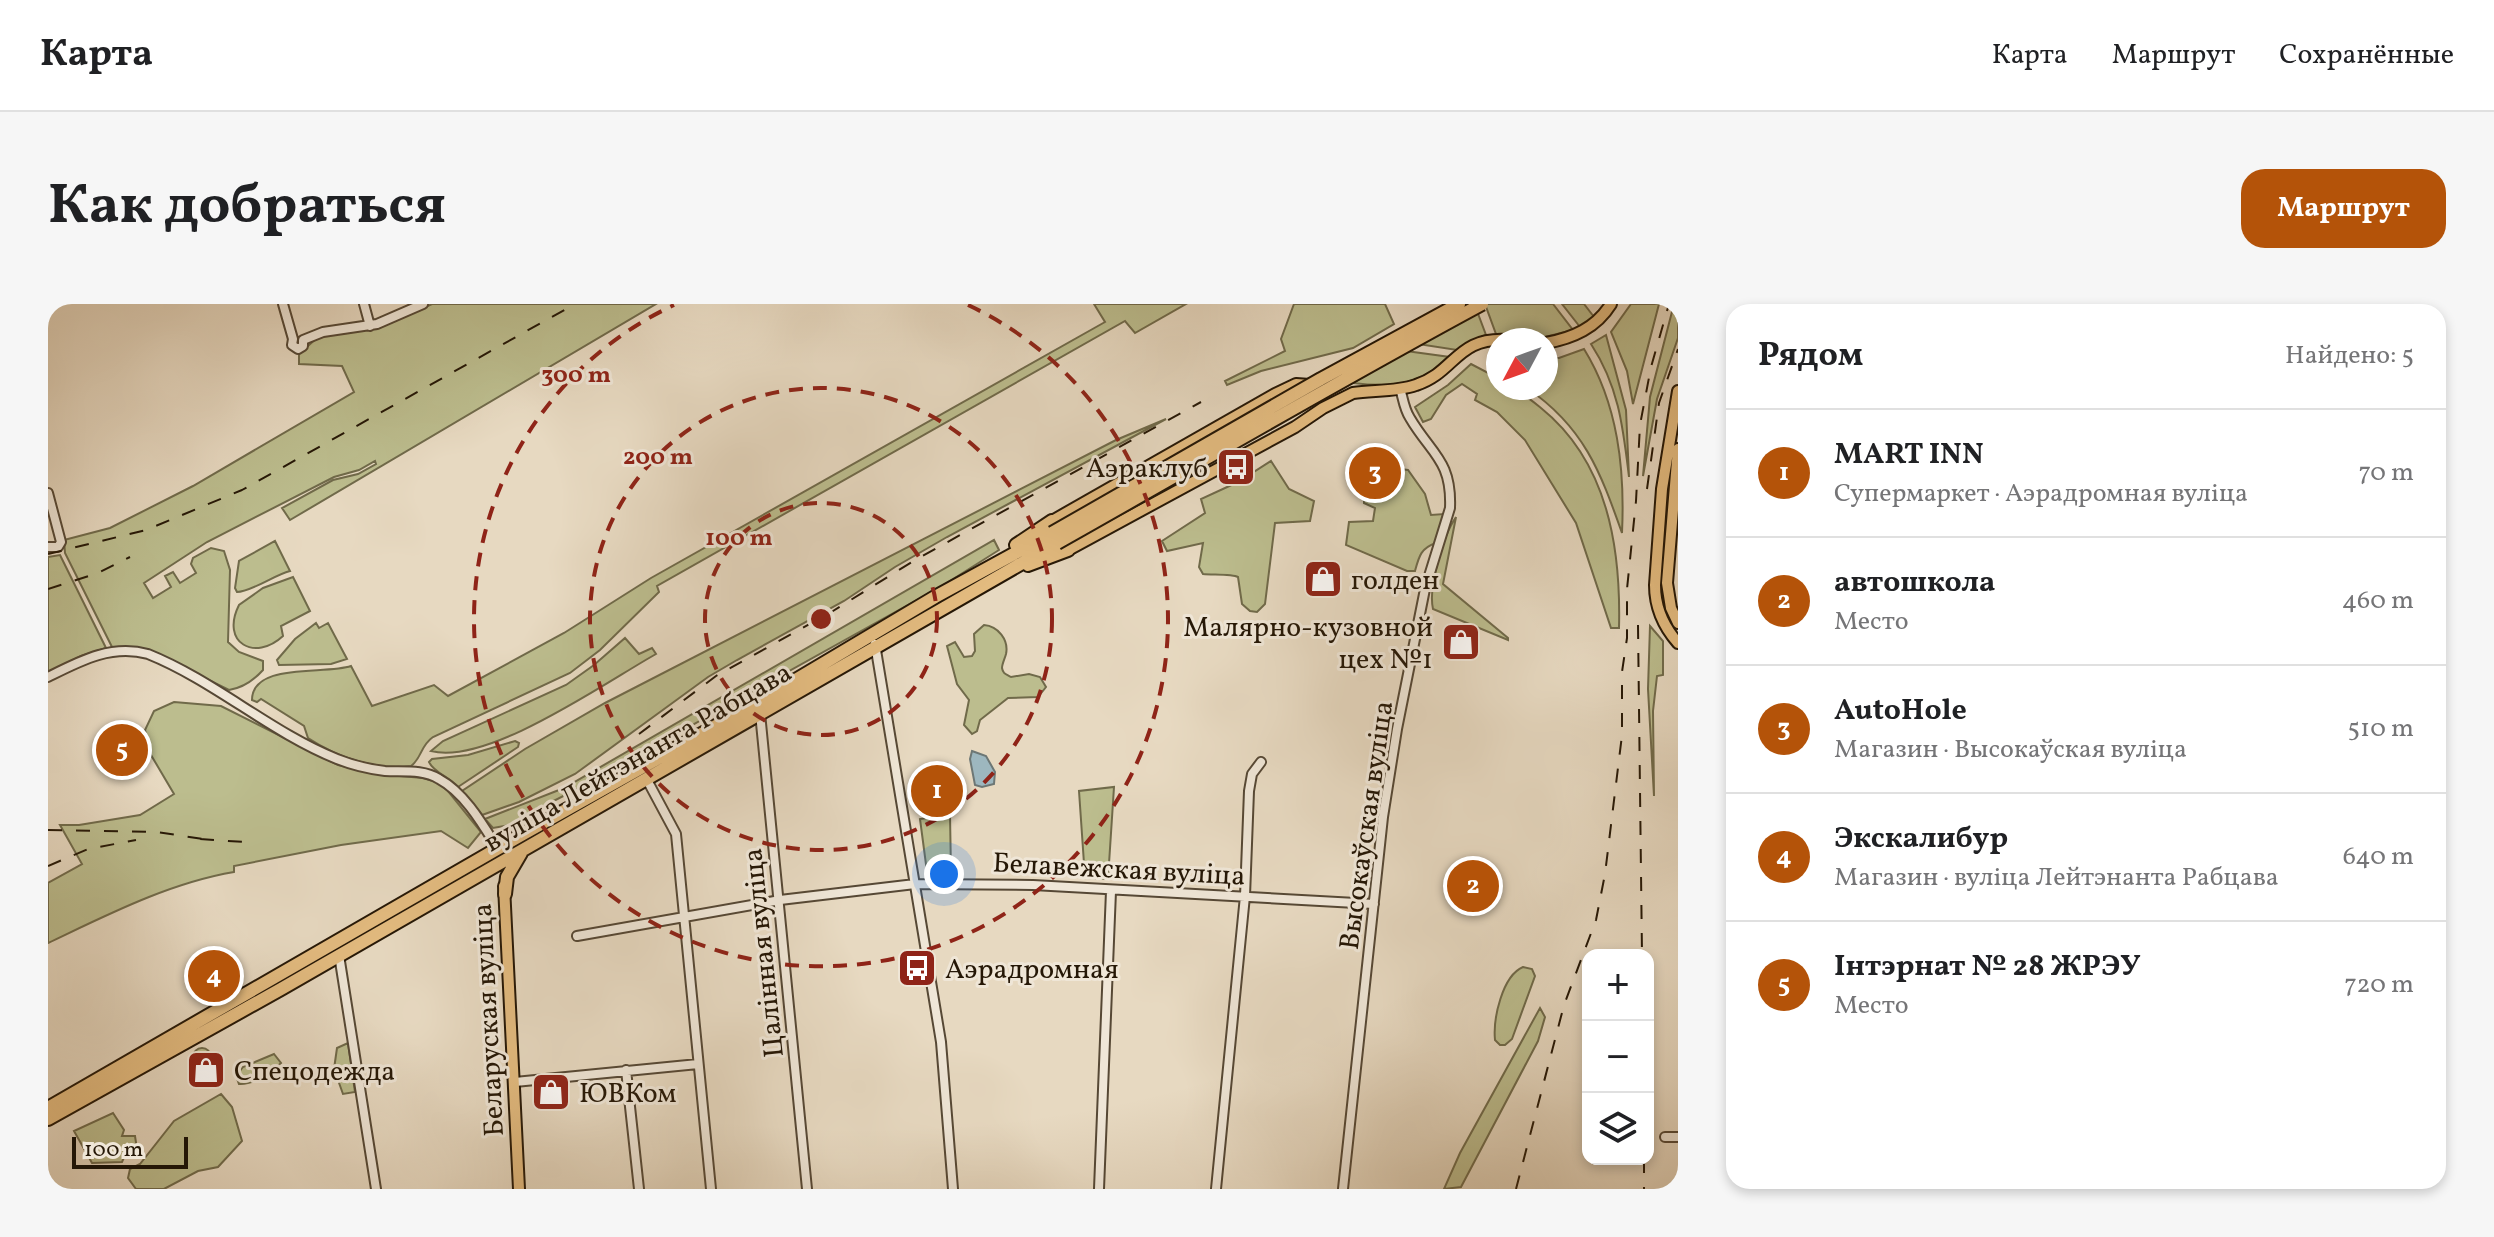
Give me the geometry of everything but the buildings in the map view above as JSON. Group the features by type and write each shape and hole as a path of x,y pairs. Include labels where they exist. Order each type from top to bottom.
{"highway":[{"name":"вуліца Лейтэнанта Рабцава","path":"48,1108 501,855 874,640 1006,571 1057,537 1321,379 1459,304"},
{"name":"вуліца Лейтэнанта Рабцава","path":"48,1119 472,879 501,855 524,849 760,713 985,568 1057,537 1265,426 1482,304"},
{"path":"505,894 511,867 524,849"},
{"path":"472,879 483,876 493,878 505,894"}],"main road":[{"path":"1558,341 1589,327 1611,304"},
{"path":"1400,388 1429,379 1461,352 1486,340"},
{"name":"вуліца Лейтэнанта Рабцава","path":"1057,537 1235,416 1296,384 1400,388"},
{"name":"вуліца Лейтэнанта Рабцава","path":"1057,537 1252,449 1353,393 1400,388"},
{"path":"1678,391 1662,489 1655,585 1655,599 1663,623 1678,643"},
{"path":"1275,394 1267,405 1273,424 1279,429 1295,427"},
{"path":"1235,416 1250,416 1257,424 1260,439 1252,449"},
{"path":"1678,449 1667,583 1671,608 1678,623"},
{"name":"Беларуская вуліца","path":"501,855 519,1189"}],"street":[{"path":"283,304 298,340 327,331 370,326 396,318 423,304"},
{"path":"364,304 370,326"},
{"name":"Высокаўская вуліца","path":"1343,1189 1383,817 1425,589 1450,508 1445,469 1432,446 1410,419 1400,388"},
{"path":"48,493 61,542 58,547 48,547"},
{"path":"874,640 941,1042 953,1189"},
{"name":"вуліца Лейтэнанта Рабцава","path":"48,677 100,654 130,651 148,654 340,760 371,769 414,772 438,778 478,819 501,855"},
{"name":"Цалінная вуліца","path":"760,713 807,1189"},
{"path":"1216,1189 1245,896 1249,791 1252,774 1261,762"},
{"path":"646,778 676,834 711,1189"},
{"name":"Белавежская вуліца","path":"577,936 780,900 915,884 976,883 1374,904"},
{"path":"1099,1189 1111,891"},
{"path":"339,955 376,1189"},
{"path":"515,1082 698,1064"},
{"path":"626,1070 639,1189"},
{"path":"1665,1137 1678,1137"}],"green space":[{"path":"432,304 656,304 290,520 282,508 333,480 358,474 376,464 375,461 359,470 334,477 207,542 144,583 153,598 171,587 165,576 173,572 180,583 196,573 191,564 193,558 211,548 224,551 230,570 228,642 239,652 263,661 263,670 248,683 229,690 148,650 112,647 65,553 64,540 110,528 193,486 354,392 342,366 299,364 299,354 318,337 379,328"},
{"path":"1094,304 1186,304 1135,333 1125,321 657,586 659,592 600,650 570,673 433,737 411,766 384,766 344,757 308,738 304,726 261,699 257,702 252,700 255,688 276,675 351,666 372,706 434,685 448,696 564,633 651,578 1105,322"},
{"path":"1294,304 1385,304 1394,324 1353,348 1261,371 1227,385 1225,381 1285,351 1281,339"},
{"path":"1485,304 1553,304 1573,330 1558,334 1558,328 1494,328"},
{"path":"1562,304 1584,304 1594,317 1580,327"},
{"path":"1631,304 1659,304 1633,404 1627,371 1611,332"},
{"path":"1674,304 1678,304 1678,338 1657,399 1643,476 1650,397"},
{"path":"1477,311 1486,335 1457,350 1418,344"},
{"path":"1606,335 1626,410 1629,477 1614,392 1591,344"},
{"path":"1584,349 1605,392 1620,461 1622,533 1588,452 1563,418 1543,400 1558,400 1559,358"},
{"path":"1406,351 1450,357 1417,379 1381,385 1353,383"},
{"path":"1471,364 1486,372 1486,400 1531,400 1564,430 1582,454 1596,480 1613,537 1619,628 1611,628 1576,523 1525,440 1497,412 1475,400 1477,394 1462,384 1446,395 1431,419 1423,422 1415,407 1448,385"},
{"path":"1166,419 947,537 844,601 708,677 575,774 519,802 482,815 462,791 525,749 605,703 1116,440"},
{"path":"1271,461 1289,489 1314,501 1310,521 1275,523 1265,604 1257,612 1250,611 1242,604 1238,577 1203,574 1199,567 1203,543 1167,551 1162,541 1205,513 1201,499 1238,482"},
{"path":"1392,468 1408,470 1425,494 1431,515 1444,514 1436,543 1421,553 1415,571 1407,571 1346,545 1349,522 1373,521 1375,508 1364,503 1364,489 1386,485"},
{"path":"1456,517 1443,584 1508,640 1433,609 1438,562"},
{"path":"994,540 999,550 942,586 522,817 516,824 493,828 485,819 564,788"},
{"path":"275,541 290,571 237,592 239,561"},
{"path":"60,555 106,648 48,672 48,557"},
{"path":"293,577 310,611 281,626 283,636 272,644 252,648 243,644 234,630 239,605 263,588"},
{"path":"316,623 319,628 328,623 347,659 331,664 279,665 277,660 295,639"},
{"path":"984,625 994,628 1004,639 1004,673 1011,677 1029,674 1040,677 1046,687 1038,697 1008,698 980,720 977,731 972,734 964,725 969,700 957,684 947,646 955,642 964,657 972,656 975,651 974,634"},
{"path":"1650,626 1663,641 1663,675 1657,676 1653,711 1654,796 1648,689"},
{"path":"625,638 639,654 652,648 656,654 578,701 514,734 483,746 455,752 431,751 443,741 566,685"},
{"path":"174,702 221,706 338,765 437,782 481,832 468,848 441,831 341,845 234,866 234,872 162,892 48,943 48,883 82,864 60,825 140,815 174,794 151,755 145,730 154,711"},
{"path":"515,741 519,743 518,747 458,787 429,762 432,759 468,755"},
{"path":"1114,787 1108,879 1085,878 1079,791"},
{"path":"950,815 951,872 927,872 920,819"},
{"path":"1523,967 1532,969 1535,976 1512,1039 1500,1045 1495,1040 1495,1031 1500,999 1509,979"},
{"path":"1540,1008 1545,1017 1538,1041 1461,1187 1444,1189 1460,1153"},
{"path":"348,1043 355,1092 343,1094 334,1069 337,1048"},
{"path":"202,1048 211,1057 202,1066 193,1057"},
{"path":"274,1054 281,1063 277,1067 256,1080 239,1084 236,1076 243,1067"},
{"path":"221,1094 232,1107 242,1141 218,1167 198,1171 164,1189 136,1189 128,1178 130,1169 140,1164 174,1121"},
{"path":"113,1113 124,1130 122,1136 135,1136 137,1149 126,1153 122,1162 92,1163 74,1131"}],"water":[{"path":"972,751 986,756 995,772 994,784 975,785 970,759"}],"railway":[{"path":"48,554 146,530 242,490 575,304"},
{"path":"1516,1189 1564,1005 1596,920 1605,874 1622,735 1622,672 1627,638 1627,589 1640,425 1651,367 1669,304"},
{"path":"1647,489 1659,403 1678,349"},
{"path":"639,734 716,676 833,611 915,560 1201,402"},
{"path":"48,589 98,573 130,557"},
{"path":"1638,625 1642,949"},
{"path":"48,830 157,832 209,840"},
{"path":"200,839 244,842"},
{"path":"48,866 88,849 136,840"},
{"path":"1644,1165 1644,1189"}],"place":[{"name":"Аэраклуб","path":"1236,467"},
{"name":"AutoHole","path":"1375,473"},
{"name":"голден","path":"1323,579"},
{"name":"Малярно-кузовной цех №1","path":"1461,642"},
{"name":"Інтэрнат № 28 ЖРЭУ","path":"122,750"},
{"name":"MART INN","path":"937,791"},
{"name":"автошкола","path":"1473,886"},
{"name":"Аэрадромная","path":"917,968"},
{"name":"Экскалибур","path":"214,976"},
{"name":"Спецодежда","path":"206,1070"},
{"name":"ЮВКом","path":"551,1092"}]}
